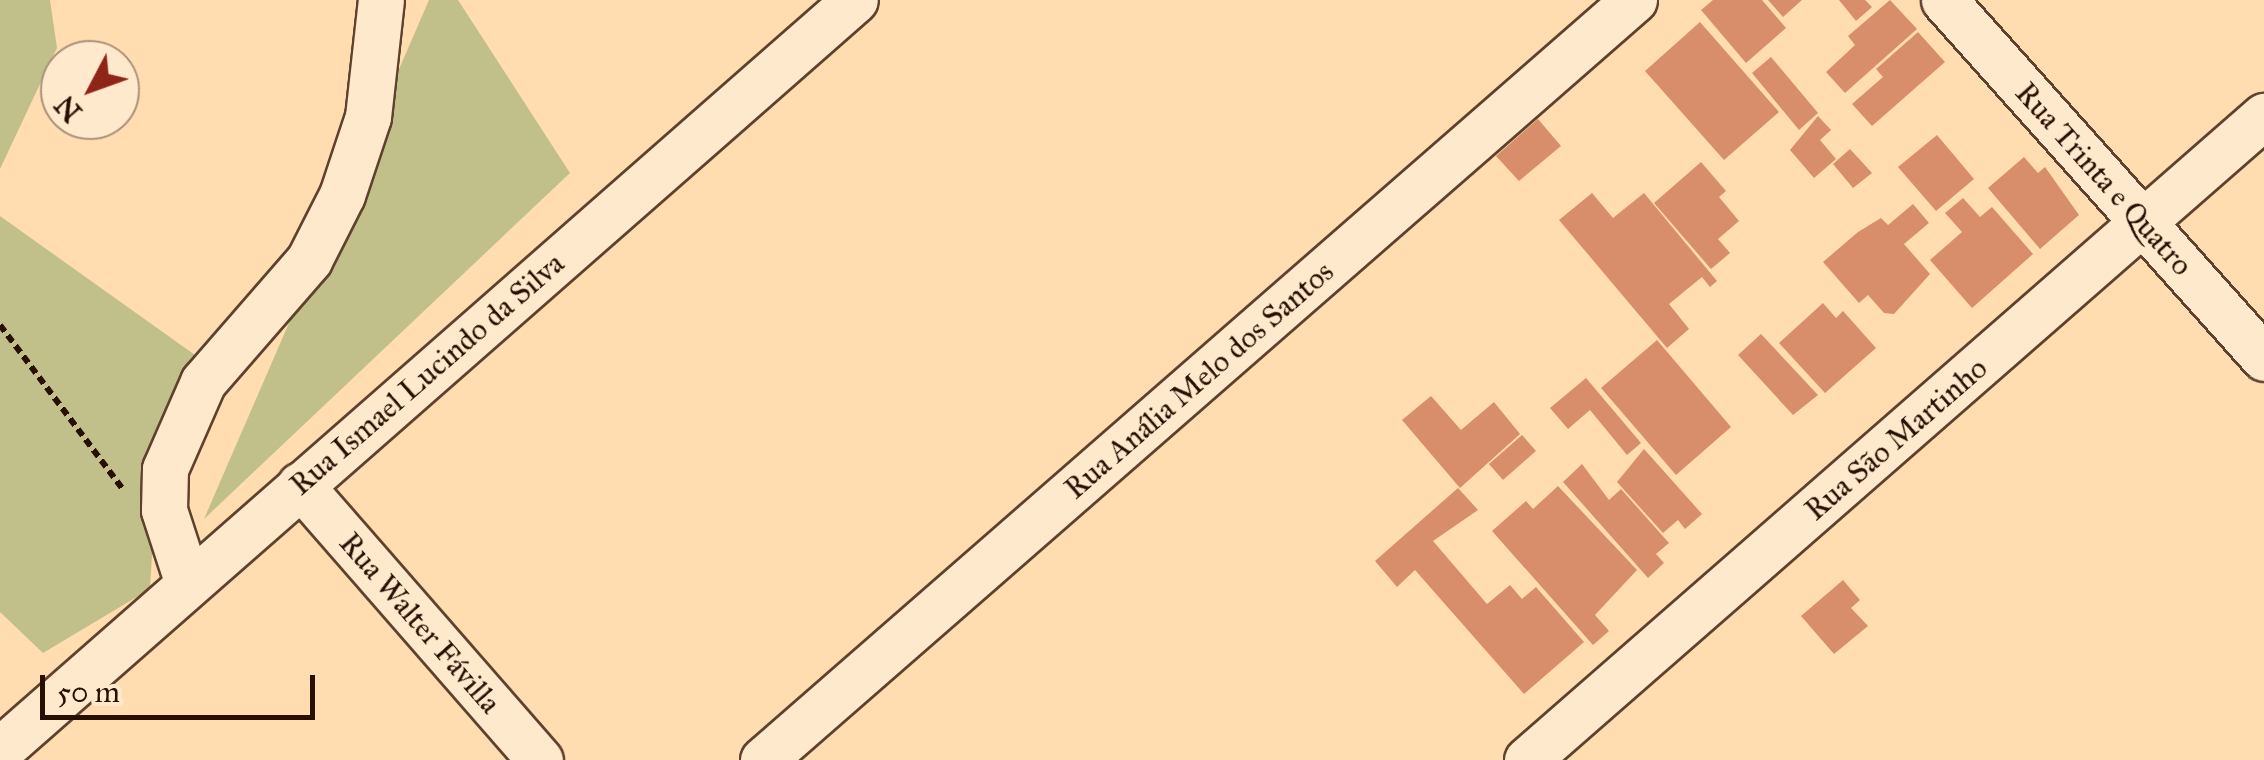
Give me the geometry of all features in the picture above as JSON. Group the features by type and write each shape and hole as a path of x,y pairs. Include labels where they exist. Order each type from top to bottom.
{"street":[{"path":"180,566 165,469 203,382 308,260 342,194 368,117 380,0"},
{"name":"Rua Ismael Lucindo da Silva","path":"0,750 180,566 300,485 855,0"},
{"name":"Rua Anália Melo dos Santos","path":"763,760 1634,0"},
{"name":"Rua Trinta e Quatro","path":"1944,0 2264,358"},
{"name":"Rua São Martinho","path":"1527,760 2264,116"},
{"name":"Rua Walter Fávilla","path":"300,485 540,760"}],"path":[{"path":"0,326 83,429 154,536 180,566"}],"shaded area":[{"path":"0,0 50,0 56,40 40,40 40,84 0,169"},
{"path":"429,0 458,0 570,173 204,519"},
{"path":"0,216 202,360 160,420 150,589 43,653 0,612"}],"building":[{"path":"1713,0 1762,0 1786,28 1746,63 1701,10"},
{"path":"1768,0 1802,0 1783,17"},
{"path":"1839,0 1865,0 1872,7 1856,21"},
{"path":"1890,0 1917,29 1845,93 1826,72 1855,45 1848,36"},
{"path":"1700,22 1779,112 1724,160 1645,71"},
{"path":"1918,32 1945,62 1872,126 1852,104 1883,77 1876,69"},
{"path":"1771,57 1818,113 1799,130 1752,73"},
{"path":"1818,116 1831,130 1820,140 1836,159 1814,178 1790,150"},
{"path":"1538,119 1561,146 1519,181 1496,156"},
{"path":"1937,135 1974,179 1936,211 1898,167"},
{"path":"1850,149 1872,173 1853,188 1833,164"},
{"path":"2024,157 2038,173 2045,167 2079,215 2040,249 1988,188"},
{"path":"1701,162 1726,191 1719,197 1739,221 1718,239 1730,253 1711,269 1654,203"},
{"path":"1592,193 1613,218 1644,193 1717,281 1710,287 1702,277 1669,304 1689,329 1667,348 1559,220"},
{"path":"1963,198 1980,217 1992,207 2033,254 1972,308 1930,260 1962,232 1945,213"},
{"path":"1913,204 1929,223 1904,244 1930,274 1894,314 1884,313 1868,295 1859,303 1823,262 1858,232 1881,218 1888,225"},
{"path":"1823,303 1836,318 1843,311 1876,348 1825,393 1779,343"},
{"path":"1761,334 1818,395 1793,415 1738,355"},
{"path":"1657,340 1731,427 1676,475 1601,388"},
{"path":"1586,378 1641,443 1627,455 1590,410 1568,429 1550,408"},
{"path":"1431,396 1461,430 1494,402 1520,434 1460,488 1402,420"},
{"path":"1522,435 1536,451 1503,480 1489,464"},
{"path":"1644,449 1702,514 1685,529 1678,520 1663,533 1617,482"},
{"path":"1582,464 1609,500 1621,489 1669,543 1656,554 1664,563 1648,578 1563,482"},
{"path":"1558,486 1637,570 1595,615 1609,631 1593,645 1492,531 1526,501 1533,509"},
{"path":"1458,488 1478,510 1433,541 1487,604 1510,585 1522,599 1536,587 1584,642 1524,694 1415,570 1397,587 1375,561"},
{"path":"1843,580 1860,600 1851,608 1868,626 1834,654 1801,616"}]}
